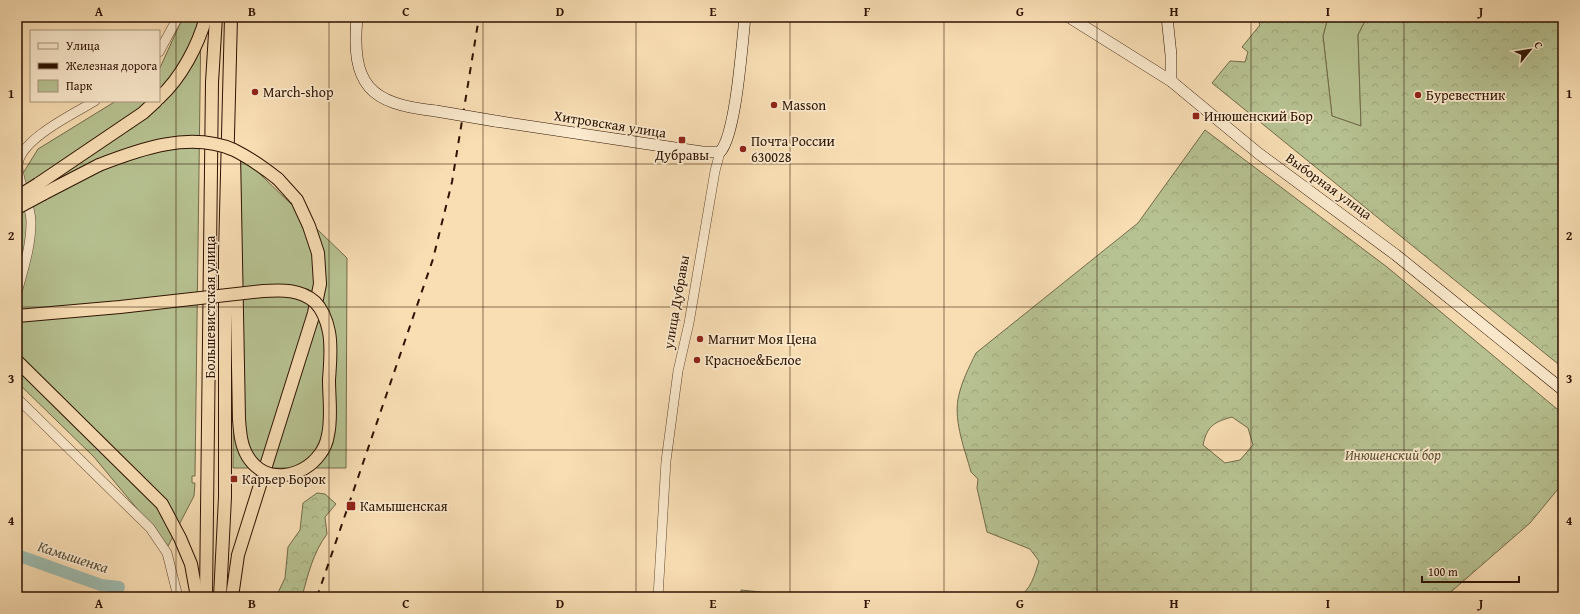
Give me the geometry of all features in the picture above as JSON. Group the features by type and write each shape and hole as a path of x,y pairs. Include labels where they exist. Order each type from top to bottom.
{"highway":[{"path":"160,97 166,92 189,60 206,17"},
{"name":"Большевистская улица","path":"206,597 212,82 216,17"},
{"name":"Большевистская улица","path":"220,597 225,497 225,253 231,17"},
{"path":"17,316 112,308 263,291 287,290 306,296 322,311 329,331 328,434 320,454 304,469 296,473 276,475 264,471 254,465 244,449 240,438 239,419 235,171 230,37"},
{"path":"17,208 143,113 155,102"},
{"path":"17,197 136,151 170,143 205,143 233,150 255,162 278,179 297,200 309,226 318,253 320,284 314,313 238,555 232,597"},
{"path":"17,361 162,504 180,538 191,564 197,597"}],"main road":[{"name":"Хитровская улица","path":"357,17 356,59 361,76 368,88 377,95 397,105 702,152 720,152"},
{"name":"улица Дубравы","path":"720,152 726,144 732,123 745,17"},
{"name":"Выборная улица","path":"1069,17 1171,81 1258,153 1396,255 1563,390"},
{"path":"1167,17 1172,55 1171,81"}],"street":[{"path":"160,50 178,17"},
{"path":"17,293 29,250 31,220 21,184 18,164 28,145 44,132 93,102"},
{"name":"улица Дубравы","path":"658,597 666,461 678,371 689,323 714,178 720,152"},
{"path":"17,398 150,528 167,553 178,597"}],"green space":[{"path":"183,17 201,17 195,476 192,476 192,483 195,483 194,496 168,546 94,457 17,382 17,183 38,149 114,102 160,102 160,68"},
{"name":"Инюшенский бор","path":"1257,17 1328,17 1323,36 1332,116 1361,126 1358,35 1367,17 1563,17 1563,368 1212,83 1230,61 1245,62 1248,52 1242,47 1260,25"},
{"path":"1328,17 1367,17 1358,35 1361,126 1332,116 1323,36"},
{"name":"Инюшенский бор","path":"1205,130 1387,267 1563,414 1563,483 1530,523 1445,597 1017,597 1022,595 1029,587 1039,561 1030,549 987,532 977,488 978,479 971,472 959,427 957,408 961,387 976,353 1138,223","holes":["1232,417 1248,428 1253,445 1240,460 1225,463 1203,445 1209,429 1220,421"]},
{"path":"235,150 347,258 346,468 233,468"},
{"path":"317,493 325,494 336,504 325,517 327,534 315,556 302,597 276,597 285,578 288,547 300,530 303,503"},
{"path":"741,590 761,592 761,597 742,597"}],"waterway":[{"name":"Камышенка","path":"17,555 101,585 119,587"}],"railway":[{"path":"317,597 433,259 452,182 479,17"}],"place":[{"name":"March-shop","path":"255,92"},
{"name":"Буревестник","path":"1418,95"},
{"name":"Masson","path":"774,105"},
{"name":"Инюшенский Бор","path":"1196,116"},
{"name":"Дубравы","path":"682,140"},
{"name":"Почта России 630028","path":"743,149"},
{"name":"Магнит Моя Цена","path":"700,339"},
{"name":"Красное&Белое","path":"697,360"},
{"name":"Карьер Борок","path":"234,479"},
{"name":"Камышенская","path":"351,506"}]}
